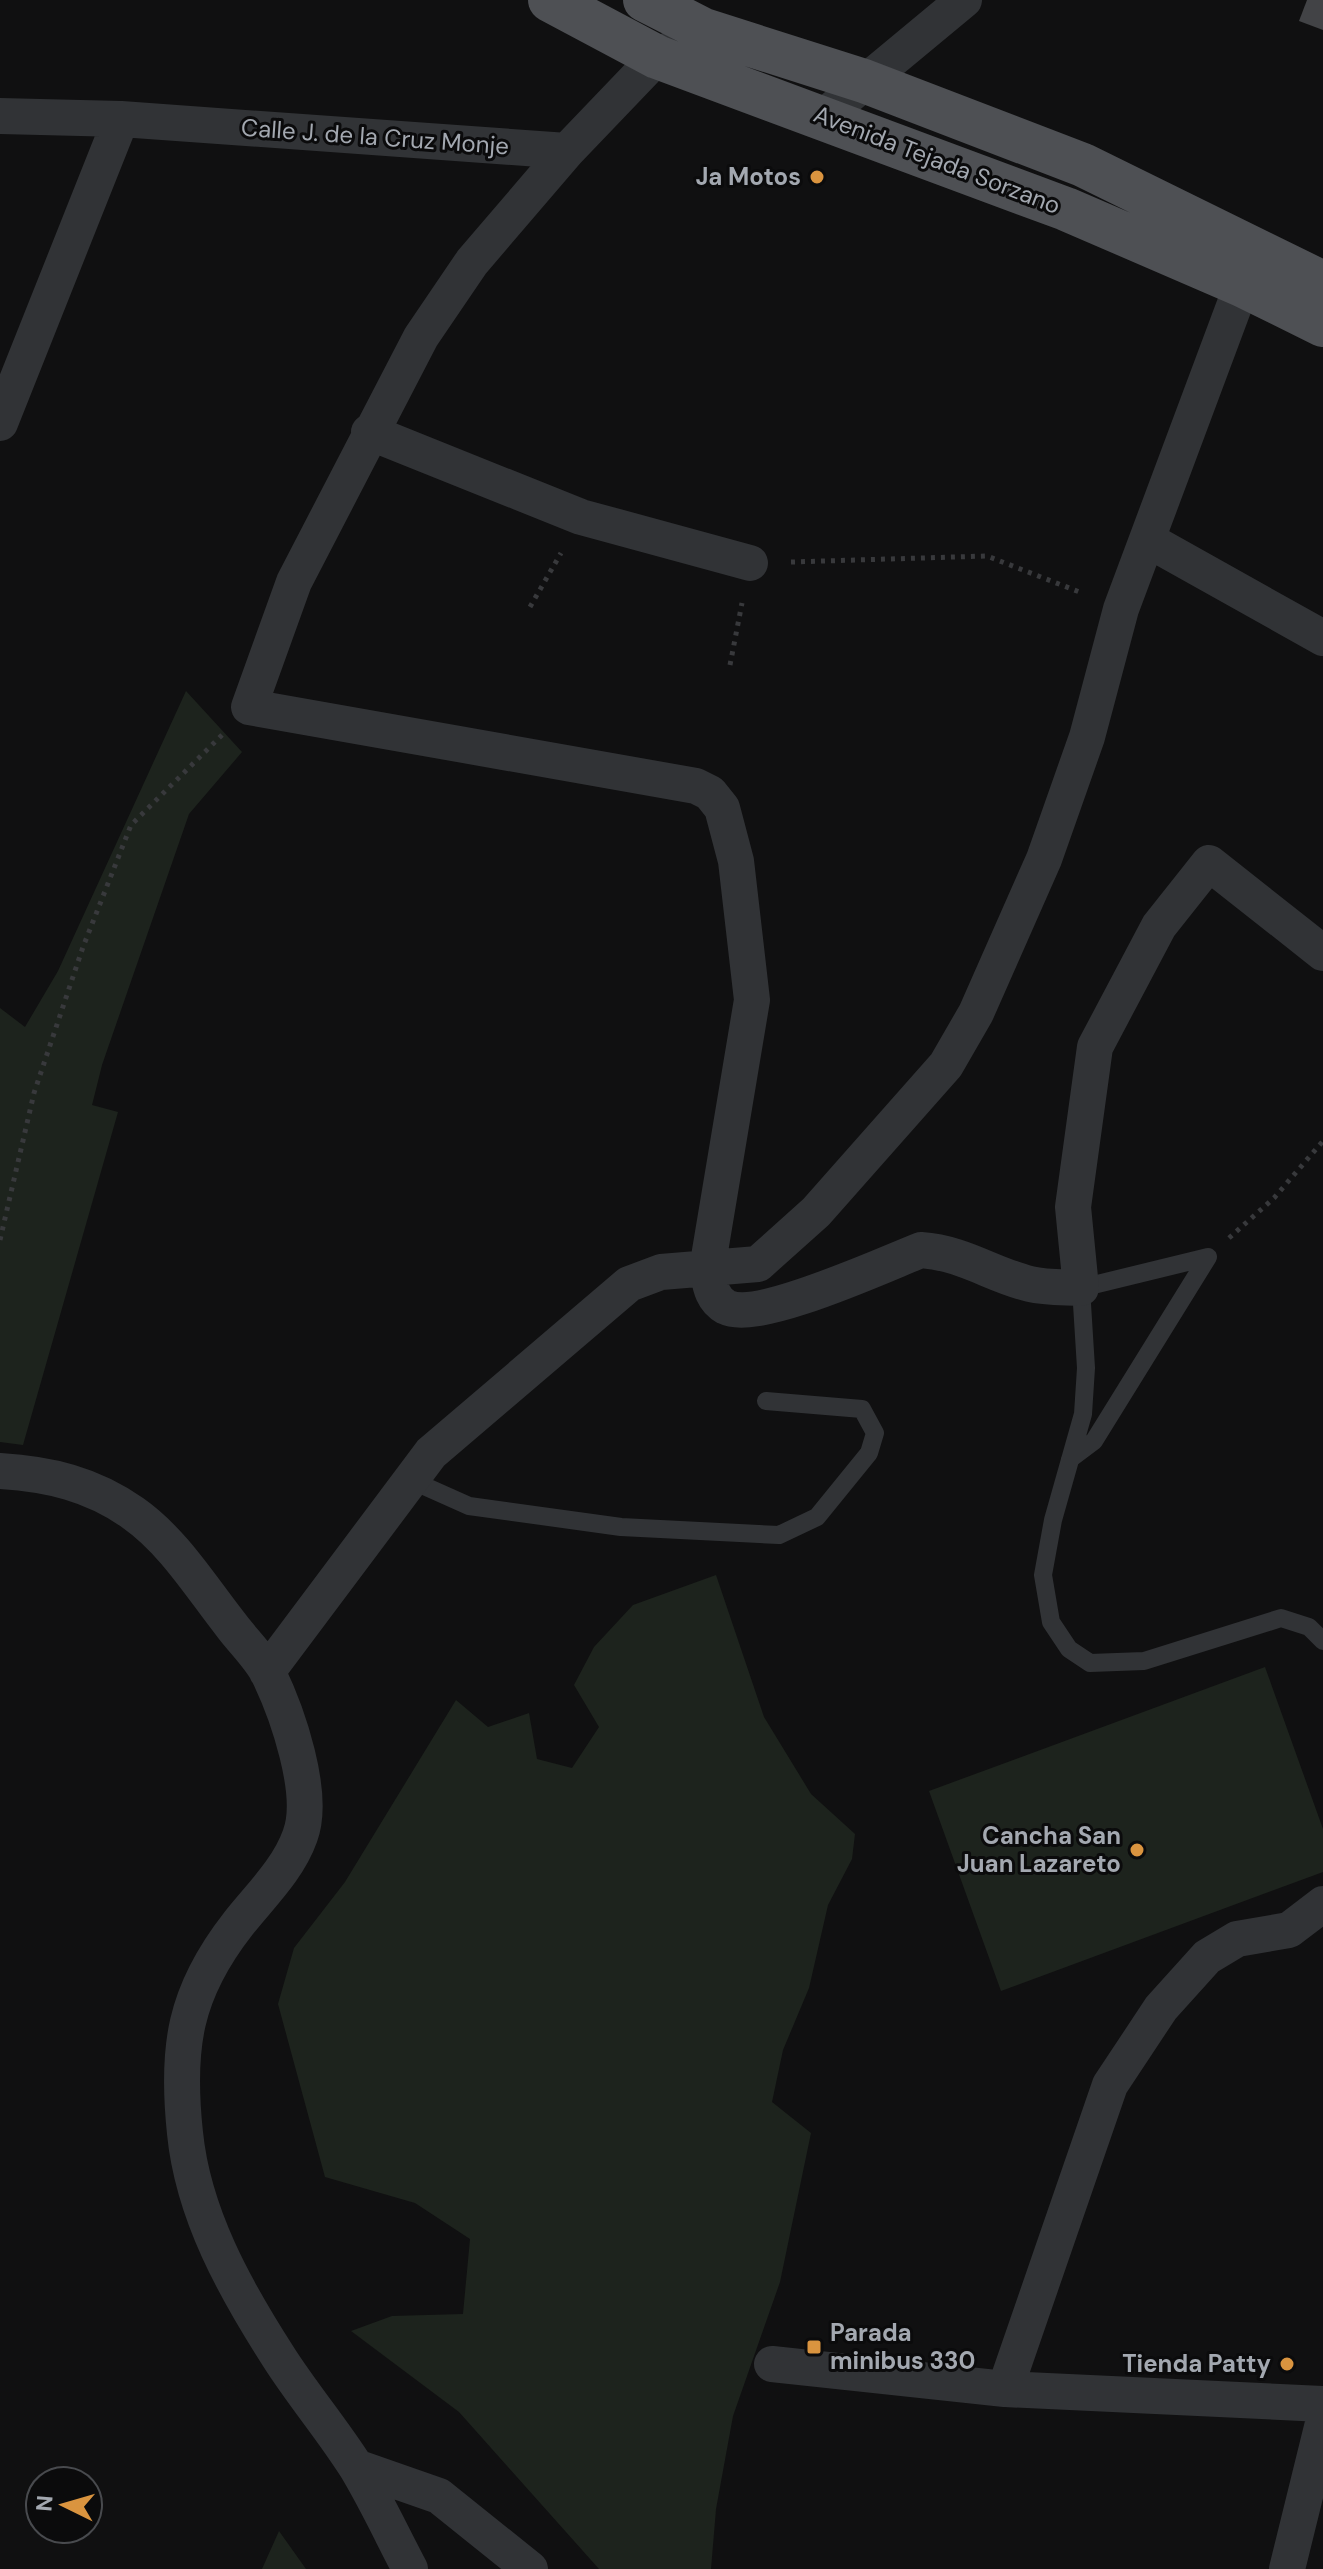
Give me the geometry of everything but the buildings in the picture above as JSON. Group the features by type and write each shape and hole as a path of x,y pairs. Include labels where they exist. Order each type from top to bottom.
{"main road":[{"name":"Avenida Tejada Sorzano","path":"550,0 657,57 1066,209 1251,268 1323,283"},
{"name":"Avenida Tejada Sorzano","path":"645,0 704,30 864,81 1083,165 1251,268 1323,325"}],"street":[{"path":"823,117 964,0"},
{"path":"704,30 657,57 567,151 472,262 421,337 369,432 294,582 249,707 696,786 716,800 722,808 736,861 752,1000 707,1269 712,1293 726,1307 753,1309 783,1303 921,1250 964,1259 1031,1285 1081,1288 1073,1207 1095,1047 1159,926 1209,863 1323,953"},
{"name":"Calle J. de la Cruz Monje","path":"0,116 121,119 567,151"},
{"path":"0,423 8,381 121,119"},
{"path":"267,1672 431,1453 629,1284 661,1272 758,1264 816,1212 946,1065 976,1013 1044,859 1087,737 1121,609 1251,268"},
{"path":"369,432 581,517 750,563"},
{"path":"1148,540 1323,638"},
{"path":"0,1471 40,1473 77,1482 131,1512 159,1534 267,1672 302,1774 305,1805 301,1836 278,1876 236,1926 208,1968 188,2009 182,2057 185,2133 194,2186 223,2259 278,2356 356,2467 410,2569"},
{"path":"1005,2389 1110,2085 1161,2008 1207,1957 1237,1939 1289,1930 1323,1904"},
{"path":"772,2364 1005,2389 1323,2404"},
{"path":"1287,2569 1323,2423"},
{"path":"356,2467 439,2496 530,2569"}],"lane":[{"path":"1208,1257 1081,1288 1085,1384 1083,1414 1053,1520 1043,1575 1051,1622 1069,1649 1090,1663 1144,1661 1281,1618 1309,1627 1323,1641"},
{"path":"1070,1459 1094,1441 1208,1257"},
{"path":"413,1481 469,1506 621,1527 779,1535 817,1517 869,1453 875,1433 862,1409 766,1401"}],"path":[{"path":"530,607 581,517"},
{"path":"730,665 750,563 987,556 1121,609"},
{"path":"0,1240 34,1093 83,947 131,825 249,707"},
{"path":"1208,1257 1274,1198 1323,1141"}],"shaded area":[{"path":"186,691 242,752 189,814 102,1065 92,1105 118,1112 23,1445 0,1442 0,1008 25,1027 58,971"},
{"path":"716,1575 764,1717 811,1794 855,1834 852,1859 828,1905 809,1988 783,2050 772,2102 811,2133 780,2282 733,2416 716,2509 711,2569 599,2569 459,2412 351,2331 392,2316 463,2314 470,2239 415,2203 325,2177 278,2004 294,1948 345,1882 456,1700 488,1727 529,1713 537,1759 572,1768 599,1727 574,1685 594,1647 633,1605"},
{"name":"Cancha San Juan Lazareto","path":"1265,1667 1323,1829 1323,1872 1001,1991 929,1791"},
{"path":"279,2531 306,2569 262,2569"}],"place":[{"name":"Ja Motos","path":"817,177"},
{"name":"Cancha San Juan Lazareto","path":"1137,1850"},
{"name":"Parada minibus 330","path":"814,2347"},
{"name":"Tienda Patty","path":"1287,2364"}]}
